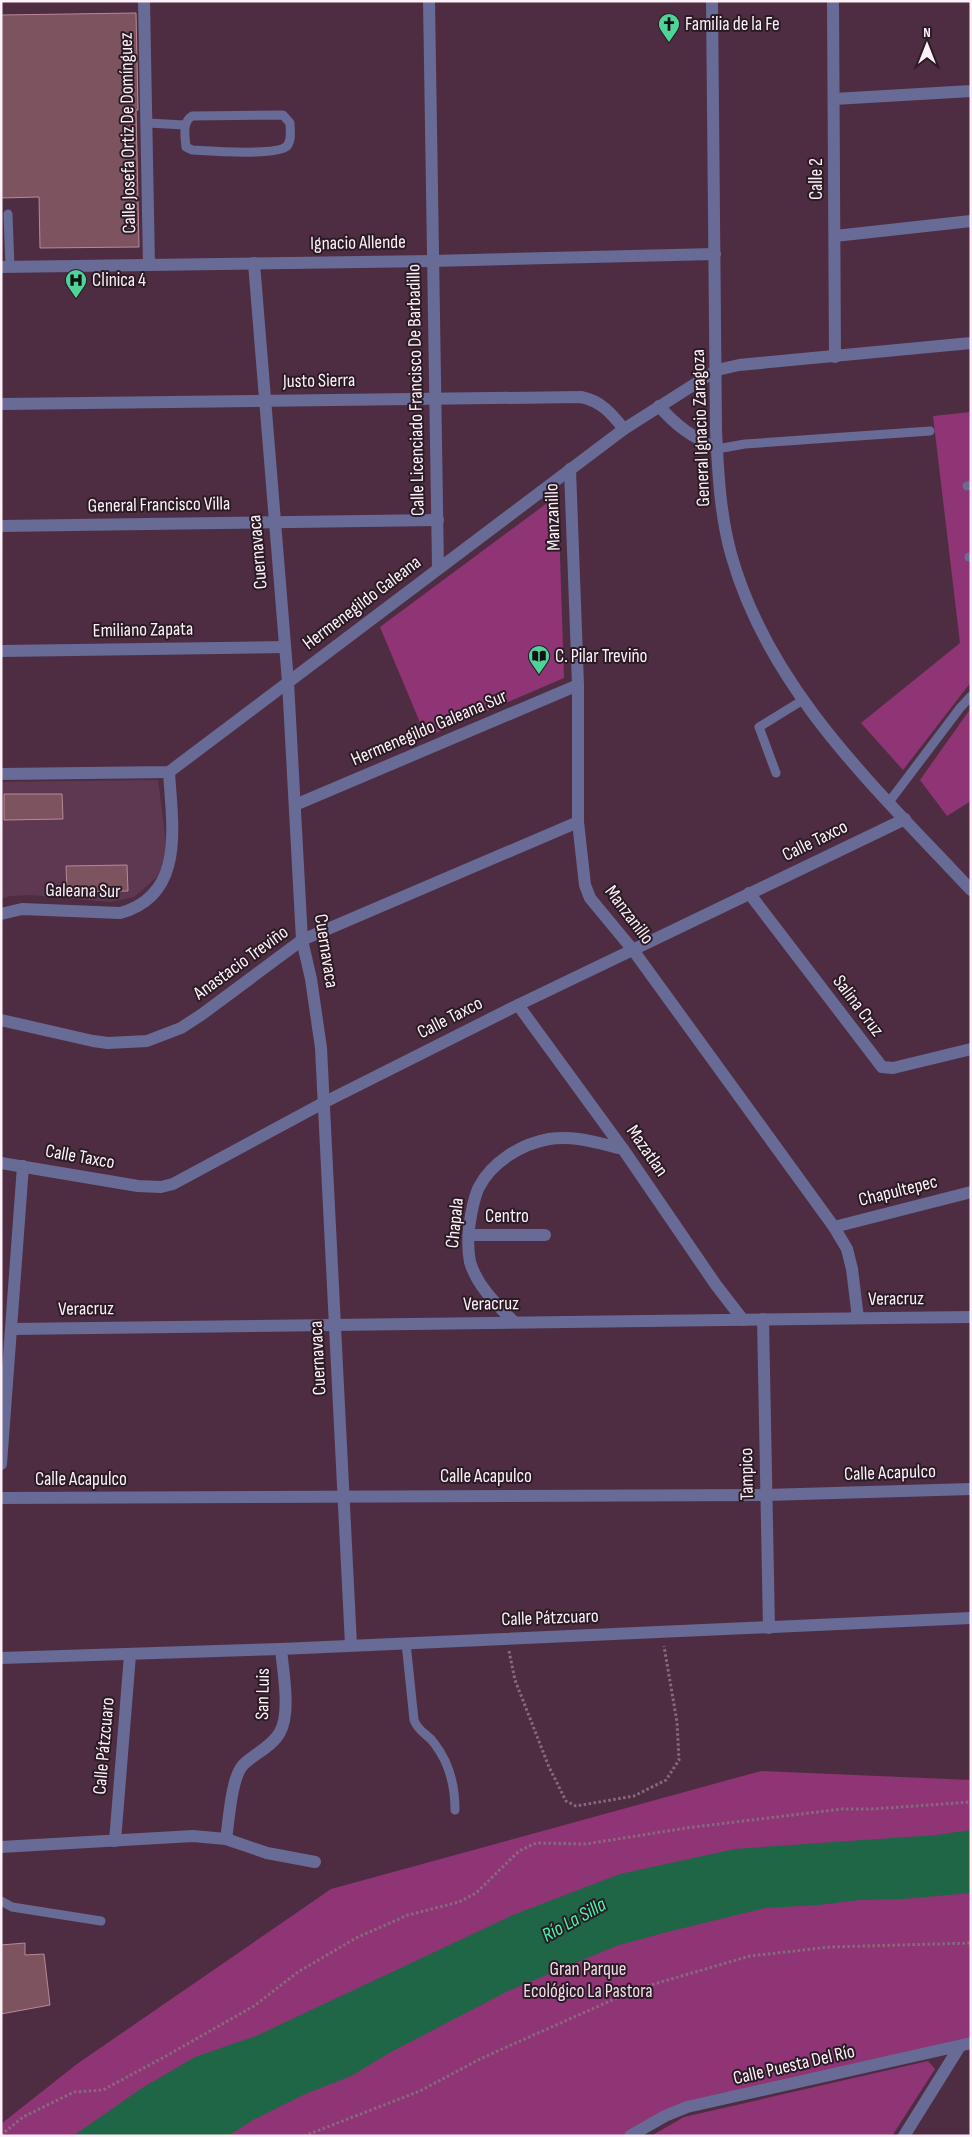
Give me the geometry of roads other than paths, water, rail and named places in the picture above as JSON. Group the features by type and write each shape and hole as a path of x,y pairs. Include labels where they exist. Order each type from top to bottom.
{"street":[{"name":"Calle Josefa Ortiz De Domínguez","path":"144,1 149,265"},
{"name":"Calle Licenciado Francisco De Barbadillo","path":"429,1 438,568"},
{"name":"General Ignacio Zaragoza","path":"712,1 717,449 721,501 731,554 760,628 779,666 803,700 840,748 971,890"},
{"name":"Calle 2","path":"833,1 835,357"},
{"path":"834,99 971,91"},
{"path":"835,236 971,220"},
{"name":"Ignacio Allende","path":"6,267 432,261 715,254"},
{"name":"Cuernavaca","path":"254,263 288,682 302,940 318,1018 325,1102 351,1645"},
{"path":"717,370 739,365 971,343"},
{"name":"Hermenegildo Galeana","path":"169,772 624,429 717,370"},
{"name":"Justo Sierra","path":"1,404 581,396 592,399 609,410 624,429"},
{"path":"660,406 675,424 692,436 717,449"},
{"name":"Manzanillo","path":"570,469 578,685 578,822 585,885 590,898 633,950 834,1227 847,1249 852,1269 858,1318"},
{"name":"General Francisco Villa","path":"1,526 438,520"},
{"name":"Emiliano Zapata","path":"1,651 285,648"},
{"name":"Hermenegildo Galeana Sur","path":"295,805 578,685"},
{"path":"1,774 169,772"},
{"name":"Galeana Sur","path":"1,914 22,909 120,914 132,910 155,893 166,876 171,856 172,827 169,772"},
{"name":"Calle Taxco","path":"1,1163 138,1186 167,1186 325,1102 518,1005 905,819"},
{"name":"Anastacio Treviño","path":"1,1020 92,1041 124,1043 147,1041 188,1024 302,940 578,822"},
{"name":"Salina Cruz","path":"749,893 882,1067 893,1068 971,1049"},
{"name":"Mazatlan","path":"518,1005 623,1149 716,1285 743,1320"},
{"name":"Chapala","path":"514,1322 498,1307 480,1283 470,1261 469,1235 471,1213 479,1187 500,1162 524,1145 549,1139 574,1137 623,1149"},
{"path":"1,1464 23,1166"},
{"name":"Chapultepec","path":"834,1227 971,1192"},
{"name":"Centro","path":"469,1235 546,1235"},
{"name":"Veracruz","path":"11,1329 971,1317"},
{"name":"Tampico","path":"762,1319 769,1628"},
{"name":"Calle Acapulco","path":"1,1498 343,1495 766,1495 971,1490"},
{"name":"Calle Pátzcuaro","path":"1,1658 281,1649 971,1618"},
{"name":"San Luis","path":"226,1839 236,1784 242,1767 280,1733 285,1705 281,1649"},
{"name":"Calle Pátzcuaro","path":"115,1840 130,1655"},
{"path":"1,1847 193,1836 226,1839 267,1853 315,1862"},
{"path":"904,2136 965,2044"},
{"name":"Calle Puesta Del Río","path":"630,2136 665,2116 687,2107 965,2044"}],"lane":[{"path":"283,115 290,123 291,135 288,144 276,151 192,150 186,147 185,125 189,117 196,116 283,115"},
{"path":"147,123 185,125"},
{"path":"6,267 8,214"},
{"path":"717,449 745,444 930,431"},
{"path":"889,802 971,696"},
{"path":"776,773 759,727 803,700"},
{"path":"406,1643 414,1720 418,1730 434,1742 441,1754 451,1778 455,1810"},
{"path":"1,1900 12,1906 101,1921"}],"water":[{"name":"Río La Silla","path":"971,1830 971,1893 765,1908 663,1933 616,1946 508,1991 391,2052 351,2076 303,2095 253,2120 228,2136 73,2136 142,2088 195,2057 256,2036 513,1915 620,1874 735,1849 936,1835"}],"place":[{"name":"Familia de la Fe","path":"669,43"},
{"name":"Clinica 4","path":"76,299"},
{"name":"C. Pilar Treviño","path":"539,675"}],"park label":[{"name":"Gran Parque Ecológico La Pastora","path":"588,1980"}]}
